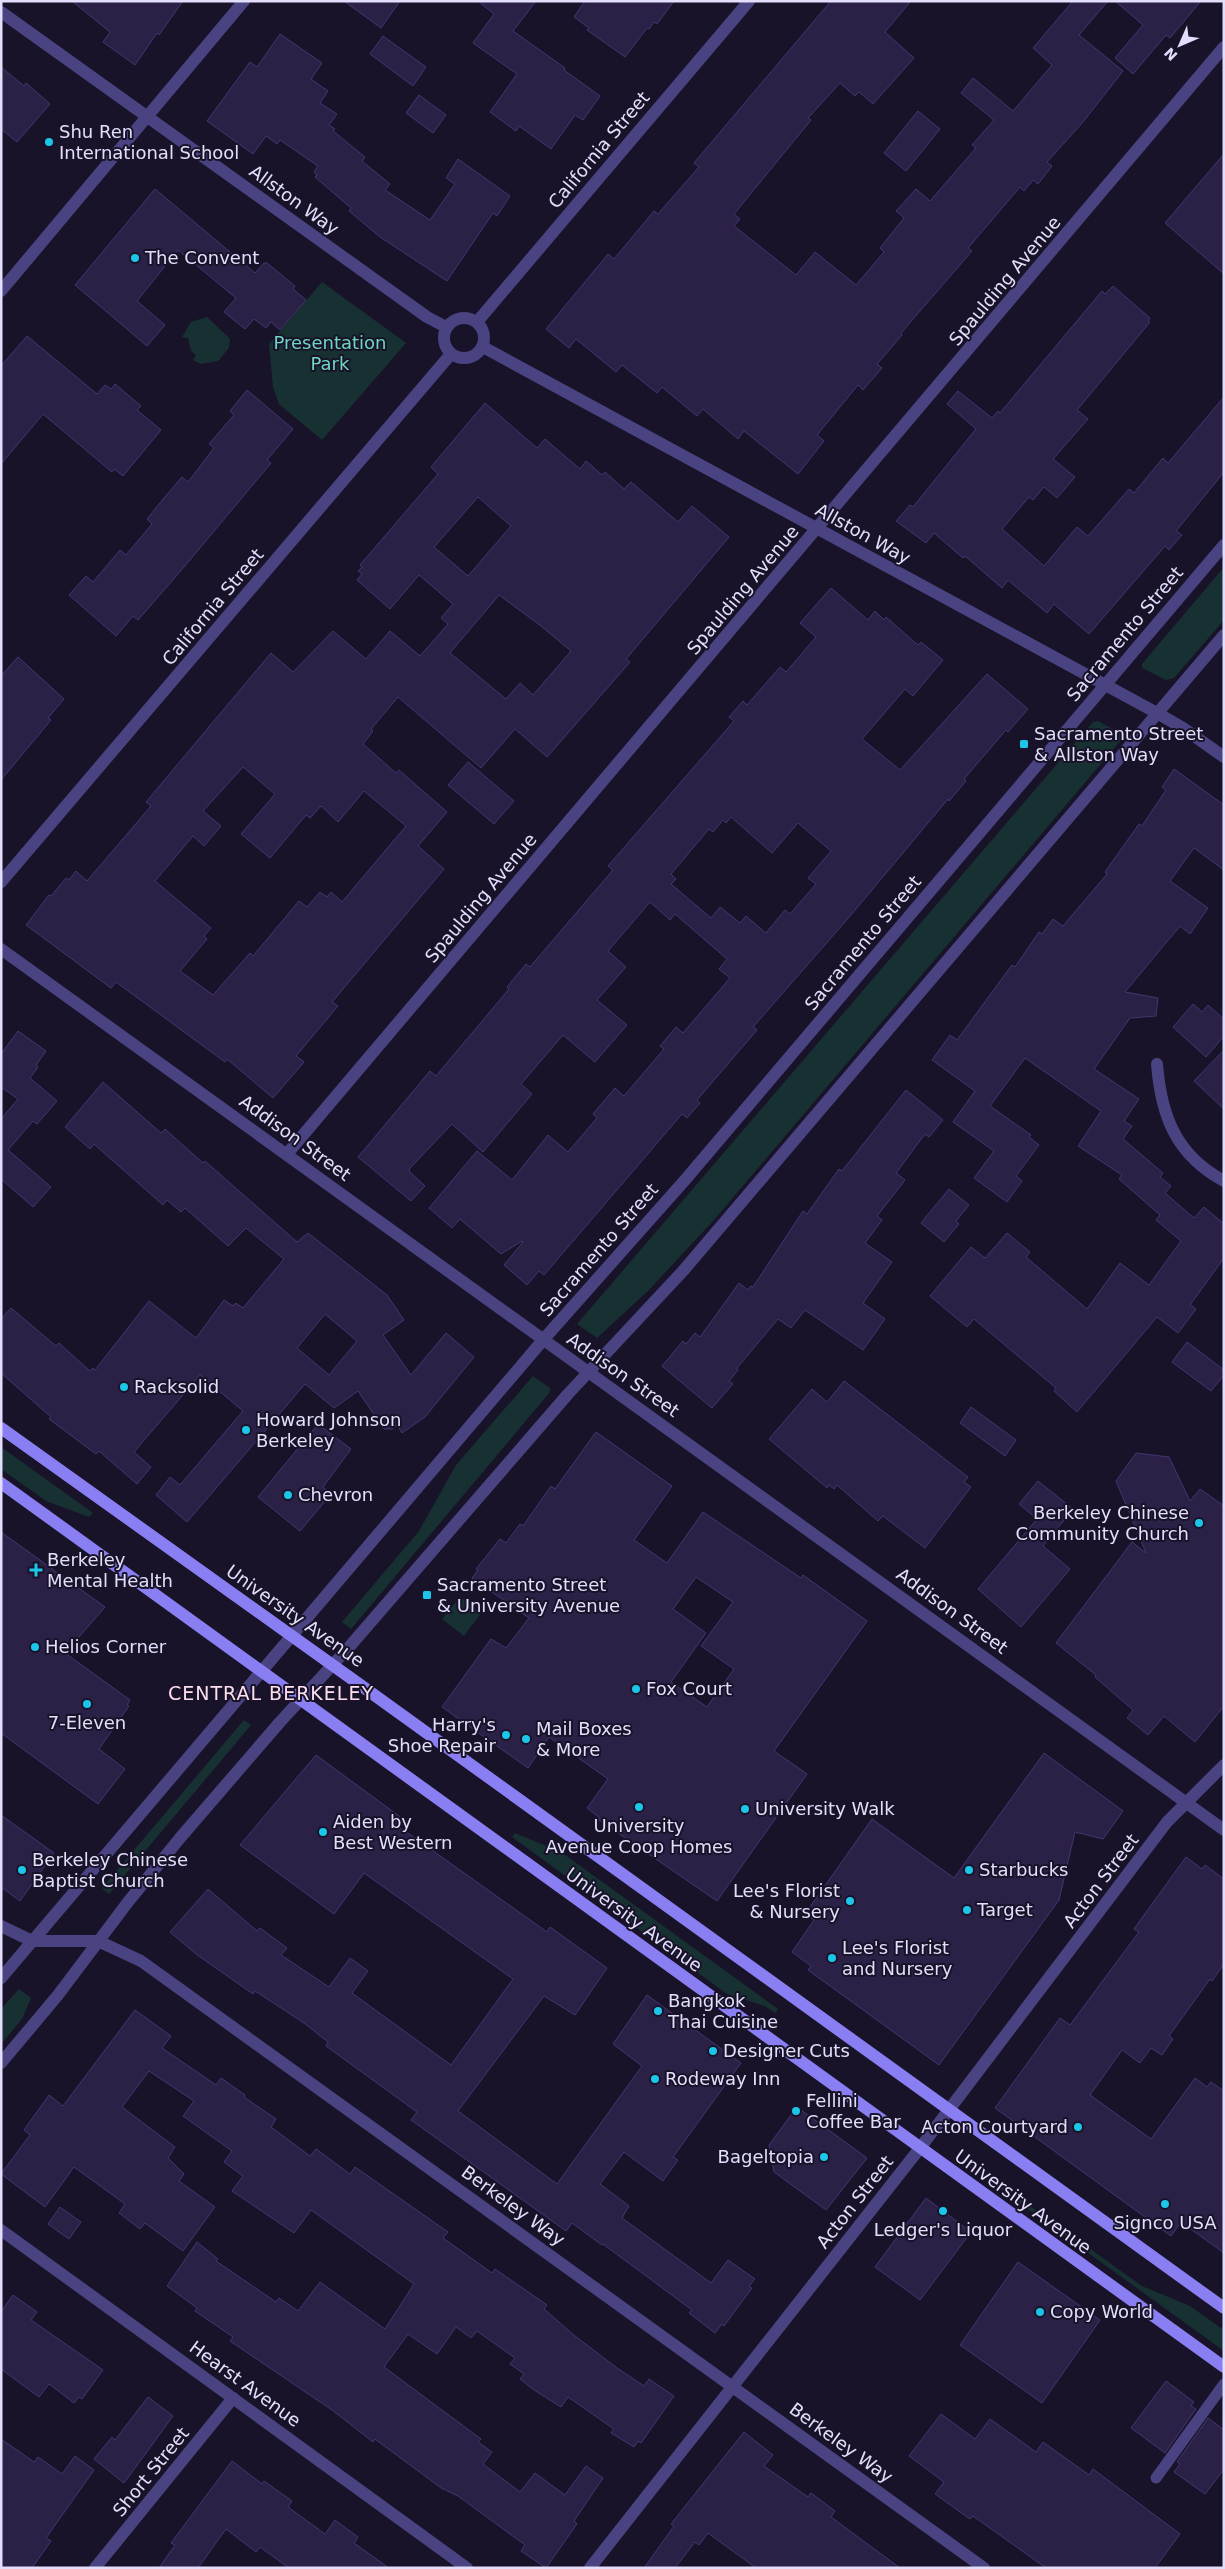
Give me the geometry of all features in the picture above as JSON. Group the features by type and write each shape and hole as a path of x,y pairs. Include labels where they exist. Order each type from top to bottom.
{"main road":[{"name":"University Avenue","path":"1,1428 333,1665 1224,2308"},
{"name":"University Avenue","path":"1,1483 1224,2367"}],"street":[{"path":"1,291 244,1"},
{"name":"California Street","path":"477,322 749,1"},
{"name":"Allston Way","path":"1,12 427,318 446,327"},
{"name":"Spaulding Avenue","path":"287,1154 1224,47"},
{"path":"460,318 477,322 484,334 483,347 480,352 469,358 456,357 451,354 444,341 446,327 460,318"},
{"name":"Allston Way","path":"483,347 1157,713 1183,728 1224,757"},
{"name":"California Street","path":"1,882 451,354"},
{"name":"Sacramento Street","path":"1,1978 543,1340 691,1172 1224,545"},
{"path":"1,2063 58,1995 98,1941 180,1838 333,1665 588,1370 683,1271 1224,635"},
{"name":"Addison Street","path":"1,949 543,1340 588,1370 1224,1830"},
{"path":"1157,1064 1159,1095 1170,1126 1187,1152 1212,1174 1224,1181"},
{"name":"Acton Street","path":"590,2568 920,2148 1168,1822 1224,1766"},
{"name":"Berkeley Way","path":"1,1926 32,1941 98,1941 142,1961 984,2568"},
{"name":"Hearst Avenue","path":"1,2230 467,2568"},
{"name":"Short Street","path":"95,2568 234,2398"}],"lane":[{"path":"1156,2478 1224,2384"}],"green space":[{"name":"Presentation Park","path":"322,282 406,343 322,440 279,404 273,387 269,344"},
{"path":"207,317 230,339 229,348 218,361 201,364 193,360 196,355 191,351 188,338 182,337 191,322"},
{"path":"1224,567 1224,620 1174,678 1166,680 1142,668 1142,664"},
{"path":"1098,721 1122,734 1122,739 714,1220 648,1291 597,1338 577,1324 1093,722"},
{"path":"533,1376 550,1388 550,1392 351,1629 342,1622 419,1531 456,1465"},
{"path":"1,1447 93,1513 89,1517 46,1501 1,1469"},
{"path":"460,1597 481,1613 464,1636 442,1619"},
{"path":"244,1720 251,1725 109,1894 102,1888"},
{"path":"515,1833 561,1852 778,2009 775,2013 765,2006 727,1994 512,1837"},
{"path":"19,1989 31,1998 22,2019 1,2044 1,2009"},
{"path":"967,2161 1142,2286 1190,2306 1224,2330 1224,2351 965,2164"}],"building":[{"path":"72,1 183,1 159,35 157,33 135,65 103,42 110,32"},
{"path":"344,1 400,1 381,28"},
{"path":"478,1 536,1 513,31 600,96 583,120 575,115 551,149 519,126 516,131 490,112 517,74 473,43 494,14"},
{"path":"585,1 674,1 657,24 654,22 649,29 647,28 625,57 587,30 589,28 574,17"},
{"path":"831,1 911,1 885,32 914,58 873,104 859,92 855,96 840,83 808,118 811,120 734,214 740,219 734,226 796,275 815,252 856,285 884,252 880,248 904,218 896,211 916,189 930,201 976,148 972,145 994,120 961,93 973,78 1013,111 1052,65 1033,48 1073,1 1108,1 1079,35 1123,71 1083,122 1047,162 1052,166 1038,184 1033,180 1024,191 1020,187 968,248 972,251 901,333 902,335 877,364 882,368 863,390 858,385 817,435 824,441 798,474 744,431 738,439 703,409 697,416 662,387 657,393 622,365 616,372 576,339 569,348 546,329 608,254 614,259 654,211 658,214 699,167 694,163"},
{"path":"1115,1 1201,1 1170,38 1166,35 1133,74 1115,58 1143,25"},
{"path":"280,34 322,63 311,79 328,91 320,103 337,114 329,125 335,129 333,131 365,157 362,161 390,184 385,190 430,220 455,184 446,178 458,159 510,196 497,216 493,213 447,281 380,237 349,211 351,208 315,177 317,175 314,172 318,166 280,140 277,144 266,136 253,154 207,121 250,62 257,67"},
{"path":"383,36 426,67 413,86 370,54"},
{"path":"1,67 24,86 26,83 50,104 17,142 1,129"},
{"path":"419,95 446,115 433,133 406,113"},
{"path":"918,111 940,129 906,171 884,153"},
{"path":"1224,154 1224,274 1165,223"},
{"name":"The Convent","path":"155,189 255,273 264,263 267,263 295,286 293,289 306,300 280,330 271,322 266,328 254,319 245,329 224,312 236,298 178,250 137,301 165,325 147,346 75,285"},
{"path":"1113,286 1150,318 1148,321 1150,322 1077,410 1088,419 1053,459 1075,477 1057,498 1044,487 1033,500 1029,497 1002,529 1044,566 1077,527 1088,536 1129,489 1134,493 1163,458 1168,463 1224,397 1224,472 1176,531 1182,535 1169,550 1165,546 1089,634 1054,604 1047,613 1008,580 1002,588 965,556 963,558 934,533 926,543 896,521 910,505 913,507 976,429 947,404 958,391 992,418 998,411 1000,413 1102,291 1105,294"},
{"path":"27,336 97,394 105,385 111,389 115,384 141,406 137,410 161,430 123,476 114,469 112,472 43,414 1,464 1,366"},
{"path":"247,390 293,429 267,460 271,463 184,567 138,620 133,616 116,636 69,595 86,576 93,582 120,550 126,555 152,524 147,519 164,498 182,477 188,482 214,448 209,444 234,415 230,411"},
{"path":"485,403 537,448 545,439 580,469 586,461 602,475 605,472 624,489 631,482 678,522 692,506 729,537 626,659 630,662 547,757 515,729 481,768 398,697 371,729 373,731 363,744 396,773 399,770 447,812 418,846 444,869 332,1002 338,1006 296,1056 304,1062 273,1098 227,1059 225,1062 116,982 111,988 26,925 49,895 51,896 66,878 69,880 76,871 87,881 151,806 146,802 271,653 293,672 333,631 366,659 390,631 420,656 448,624 441,618 453,604 419,575 390,609 357,580 362,574 358,571 362,567 360,565 438,474 431,467","holes":["478,497 511,526 468,576 434,547","499,595 571,651 533,695 520,683 506,699 450,653","243,767 275,794 241,834 270,858 306,815 310,818 321,806 338,822 364,791 406,826 342,902 331,892 327,897 320,892 307,907 299,901 253,956 250,953 213,995 180,971 207,939 204,936 211,928 155,881 193,836 204,846 221,826 203,811"]},
{"path":"831,588 868,620 875,611 884,620 886,617 918,645 921,642 943,660 913,696 905,689 862,739 900,770 987,674 1028,709 1008,732 1006,730 964,779 966,781 949,801 948,799 851,915 753,1027 757,1030 697,1100 700,1103 687,1118 682,1114 544,1275 539,1271 527,1285 504,1265 522,1241 501,1254 460,1219 452,1228 429,1208 477,1151 512,1180 548,1135 568,1152 597,1118 593,1114 615,1088 624,1096 664,1049 660,1046 676,1027 683,1033 730,978 719,969 727,959 675,914 670,920 650,902 608,951 626,967 597,1000 627,1025 595,1062 563,1035 521,1084 532,1094 483,1152 452,1124 410,1168 409,1171 425,1186 411,1201 358,1157 430,1071 436,1076 509,989 507,987 526,964 530,967 613,870 608,866 734,721 729,717 743,701 747,705 780,667 786,672 816,637 800,623","holes":["731,817 772,853 798,823 831,851 808,878 816,884 790,914 785,910 766,933 746,916 740,923 720,907 711,918 671,884 676,879 671,874 709,829 713,832 723,820 726,823"]},
{"path":"18,657 64,699 48,718 51,720 1,780 1,676"},
{"path":"468,762 514,801 494,824 448,785"},
{"path":"1174,769 1224,805 1224,870 1194,848 1170,881 1208,908 1190,934 1180,926 1125,992 1158,998 1156,1016 1130,1018 1094,1069 1139,1099 1124,1121 1132,1126 1123,1139 1163,1173 1160,1177 1171,1186 1165,1193 1194,1218 1204,1207 1224,1224 1224,1258 1190,1305 1196,1309 1178,1333 1157,1317 1077,1412 1054,1391 1056,1388 974,1319 967,1327 930,1296 971,1247 985,1258 1007,1233 1030,1252 1026,1257 1087,1309 1120,1263 1149,1285 1181,1241 1156,1220 1160,1215 1119,1179 1122,1175 1078,1146 1101,1111 1025,1058 990,1106 1031,1135 1029,1137 1039,1145 1016,1176 1022,1181 1007,1202 974,1178 994,1151 953,1122 975,1091 932,1060 950,1035 957,1040 1012,965 1015,967 1039,932 1042,934 1053,919 1063,926 1107,874 1105,872 1139,824 1142,826 1166,790 1162,787"},
{"path":"1193,1004 1202,1012 1208,1005 1224,1019 1224,1036 1206,1057 1173,1027"},
{"path":"18,1031 46,1051 30,1078 57,1101 37,1124 33,1121 8,1150 51,1187 33,1207 1,1179 1,1119 18,1099 1,1087 1,1054"},
{"path":"1224,1050 1224,1109 1194,1081"},
{"path":"103,1082 161,1133 165,1129 203,1163 205,1161 297,1242 308,1233 387,1295 404,1320 383,1335 411,1375 446,1333 474,1357 425,1417 402,1433 397,1425 392,1429 384,1429 358,1391 334,1408 305,1384 187,1522 156,1495 170,1477 180,1485 243,1411 200,1375 134,1452 151,1467 137,1484 99,1451 96,1454 49,1419 51,1417 1,1373 1,1319 11,1308 56,1346 59,1343 90,1371 93,1368 95,1370 149,1301 196,1338 224,1300 233,1306 236,1303 243,1308 284,1259 246,1228 228,1246 185,1208 181,1212 167,1200 163,1205 94,1144 90,1149 65,1127","holes":["325,1314 357,1341 329,1375 297,1348"]},
{"path":"906,1090 943,1120 929,1137 925,1134 896,1173 905,1180 877,1216 882,1220 865,1243 892,1262 863,1303 885,1319 863,1350 805,1310 791,1328 778,1319 737,1368 738,1370 729,1381 733,1384 712,1408 662,1366 683,1341 686,1344 695,1333 700,1337 739,1283 748,1290 751,1286 753,1287 803,1211 807,1214 839,1169 842,1171"},
{"path":"949,1189 969,1205 956,1221 959,1224 944,1242 921,1223"},
{"path":"1187,1342 1224,1370 1224,1375 1211,1391 1172,1362"},
{"path":"844,1381 968,1477 964,1482 971,1487 925,1548 883,1516 878,1521 837,1485 834,1489 829,1485 827,1488 769,1439 812,1389 827,1402"},
{"path":"971,1407 1016,1440 1005,1456 960,1423"},
{"path":"318,1424 351,1449 323,1487 331,1494 300,1531 258,1497"},
{"path":"596,1432 672,1486 634,1540 667,1563 703,1512 801,1578 803,1575 867,1621 774,1751 807,1774 717,1901 599,1820 600,1818 587,1808 608,1779 549,1737 528,1768 442,1707 491,1639 506,1648 529,1618 472,1578 478,1570 476,1569 500,1539 506,1543 520,1524 523,1526 551,1486 555,1489","holes":["696,1577 733,1602 701,1646 734,1669 707,1707 671,1682 706,1633 673,1609"]},
{"path":"1136,1453 1169,1457 1190,1501 1200,1489 1224,1506 1224,1706 1195,1742 1164,1716 1148,1735 1127,1718 1133,1710 1095,1677 1096,1675 1056,1643 1132,1542 1146,1553 1116,1481"},
{"path":"1038,1481 1073,1509 1043,1546 1070,1569 1021,1627 978,1589 1037,1519 1019,1504"},
{"name":"Helios Corner","path":"1,1532 105,1607 65,1653 130,1700 127,1705 129,1706 99,1749 125,1769 98,1804 1,1733"},
{"name":"Target","path":"1044,1753 1123,1811 1103,1839 1075,1832 1059,1900 939,2065 808,1970 811,1966 792,1952 814,1920 805,1914 872,1819 954,1878"},
{"path":"316,1755 403,1819 398,1826 547,1932 550,1927 607,1968 575,2015 544,1996 458,2111 557,2184 642,2066 613,2044 647,1995 741,2063 673,2157 678,2160 663,2181 624,2152 600,2184 629,2206 622,2218 711,2283 728,2260 755,2279 749,2286 752,2288 724,2326 722,2324 715,2333 689,2313 692,2310 603,2244 572,2223 566,2231 411,2120 417,2112 326,2046 328,2042 304,2023 255,1991 253,1994 196,1954 170,1932 208,1889 257,1931 260,1928 287,1948 281,1955 329,1987 350,1958 368,1971 352,1993 451,2065 513,1979 364,1873 334,1914 240,1845"},
{"name":"Berkeley Chinese Baptist Church","path":"1,1815 54,1853 20,1901 1,1887"},
{"path":"1186,1857 1202,1869 1205,1865 1224,1879 1224,1964 1212,1981 1210,1979 1169,2036 1173,2039 1162,2055 1151,2048 1140,2063 1122,2050 1090,2095 1151,2139 1195,2078 1207,2087 1211,2082 1224,2091 1224,2253 1181,2222 1171,2236 995,2108 1060,2018 1070,2025 1139,1932 1134,1929"},
{"path":"135,2010 171,2036 162,2048 216,2085 221,2078 245,2095 244,2097 276,2119 271,2127 310,2156 316,2149 350,2174 355,2167 448,2232 443,2238 492,2273 495,2269 547,2305 544,2309 575,2336 617,2368 644,2386 649,2379 674,2396 641,2443 638,2441 634,2447 611,2433 614,2429 568,2397 561,2407 534,2390 520,2379 524,2374 510,2364 515,2358 477,2331 471,2338 456,2327 437,2354 408,2334 384,2367 481,2439 478,2442 492,2452 483,2464 520,2492 535,2473 565,2495 586,2466 603,2478 574,2521 577,2524 546,2568 521,2551 525,2545 458,2496 441,2488 375,2439 373,2442 332,2410 230,2341 233,2337 195,2311 197,2308 167,2286 197,2242 218,2259 216,2261 276,2302 279,2298 298,2311 320,2282 385,2329 414,2284 311,2210 294,2233 232,2191 243,2176 224,2162 232,2151 183,2116 194,2101 149,2071 122,2107 175,2147 168,2158 184,2174 179,2181 215,2207 183,2251 145,2223 140,2229 119,2213 125,2204 74,2167 45,2207 1,2174 30,2135 24,2130 49,2095 63,2106"},
{"path":"797,2107 867,2158 826,2210 774,2172 769,2145"},
{"path":"926,2198 971,2232 920,2300 875,2267"},
{"path":"60,2207 81,2222 69,2239 48,2224"},
{"path":"1018,2262 1100,2320 1042,2403 960,2345"},
{"path":"13,2295 37,2312 31,2320 103,2370 82,2399 79,2397 74,2403 49,2384 39,2397 1,2369 1,2312"},
{"path":"1166,2381 1194,2402 1191,2406 1196,2409 1165,2453 1131,2428"},
{"path":"148,2397 173,2416 124,2483 94,2459 112,2437 115,2440"},
{"path":"941,2414 975,2439 990,2419 1036,2452 1043,2442 1089,2475 1093,2469 1180,2534 1155,2568 1046,2568 973,2516 970,2519 935,2494 944,2482 909,2456"},
{"path":"1208,2418 1224,2430 1224,2469 1205,2494 1174,2472 1180,2464 1177,2462"},
{"path":"744,2432 773,2455 764,2466 808,2497 811,2493 835,2511 831,2517 900,2568 756,2568 708,2533 699,2545 695,2542 675,2568 644,2568 674,2526 671,2524"},
{"path":"1,2439 34,2462 38,2457 62,2474 75,2456 94,2470 46,2538 51,2541 32,2568 1,2568"},
{"path":"232,2461 262,2484 264,2481 292,2501 288,2507 325,2534 335,2520 358,2537 354,2543 389,2568 289,2568 260,2547 256,2552 226,2529 198,2568 159,2568 175,2545 171,2543"}],"place":[{"name":"Shu Ren International School","path":"49,142"},
{"name":"The Convent","path":"135,258"},
{"name":"Sacramento Street & Allston Way","path":"1024,744"},
{"name":"Racksolid","path":"124,1387"},
{"name":"Howard Johnson Berkeley","path":"246,1430"},
{"name":"Chevron","path":"288,1495"},
{"name":"Berkeley Chinese Community Church","path":"1199,1523"},
{"name":"Berkeley Mental Health","path":"36,1570"},
{"name":"Sacramento Street & University Avenue","path":"427,1595"},
{"name":"Helios Corner","path":"35,1647"},
{"name":"Fox Court","path":"636,1689"},
{"name":"7-Eleven","path":"87,1704"},
{"name":"Harry's Shoe Repair","path":"506,1735"},
{"name":"Mail Boxes & More","path":"526,1739"},
{"name":"University Avenue Coop Homes","path":"639,1807"},
{"name":"University Walk","path":"745,1809"},
{"name":"Aiden by Best Western","path":"323,1832"},
{"name":"Berkeley Chinese Baptist Church","path":"22,1870"},
{"name":"Starbucks","path":"969,1870"},
{"name":"Lee's Florist & Nursery","path":"850,1901"},
{"name":"Target","path":"967,1910"},
{"name":"Lee's Florist and Nursery","path":"832,1958"},
{"name":"Bangkok Thai Cuisine","path":"658,2011"},
{"name":"Designer Cuts","path":"713,2051"},
{"name":"Rodeway Inn","path":"655,2079"},
{"name":"Fellini Coffee Bar","path":"796,2111"},
{"name":"Acton Courtyard","path":"1078,2127"},
{"name":"Bageltopia","path":"824,2157"},
{"name":"Signco USA","path":"1165,2204"},
{"name":"Ledger's Liquor","path":"943,2211"},
{"name":"Copy World","path":"1040,2312"}],"district":[{"name":"CENTRAL BERKELEY","path":"271,1693"}]}
